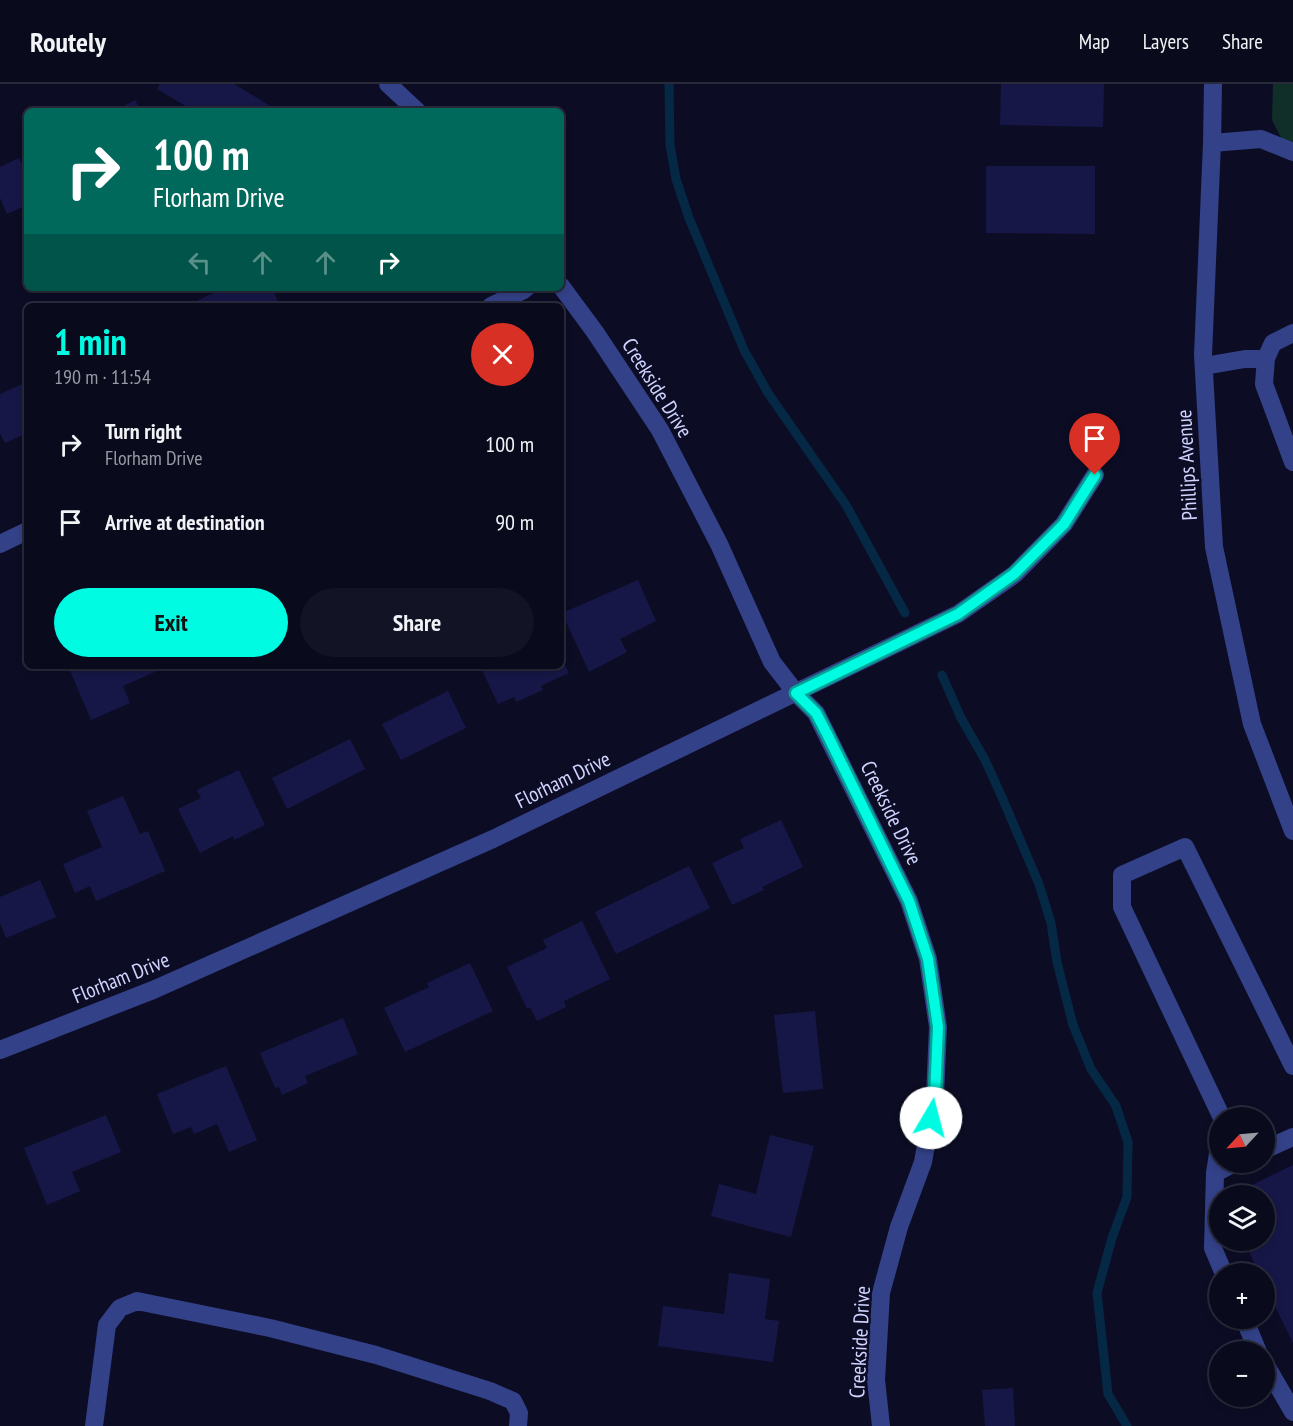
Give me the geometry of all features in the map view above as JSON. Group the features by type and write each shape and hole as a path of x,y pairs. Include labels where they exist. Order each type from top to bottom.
{"street":[{"path":"388,84 414,108"},
{"name":"Phillips Avenue","path":"1213,84 1203,355 1214,548 1252,724 1293,831"},
{"path":"1212,143 1261,139 1293,152"},
{"name":"Creekside Drive","path":"564,290 595,332 660,430 719,544 772,662 796,693 816,713 909,901 928,959 938,1027 935,1096 923,1162 899,1227 882,1293 876,1380 881,1426"},
{"path":"497,303 522,291"},
{"path":"1293,333 1273,343 1266,359 1264,384 1293,462"},
{"path":"1204,366 1245,359 1266,359"},
{"name":"Florham Drive","path":"0,1050 153,990 493,839 958,614 1014,574 1064,524 1095,475"},
{"path":"0,544 24,532"},
{"path":"1217,1107 1122,907 1122,875 1185,847 1293,1066"},
{"path":"1275,1145 1293,1137"},
{"path":"1215,1173 1213,1248 1219,1263"},
{"path":"94,1426 107,1325 120,1308 137,1300 270,1328 354,1349 490,1391 513,1401 519,1413 518,1426"},
{"path":"1275,1381 1293,1412"}],"green space":[{"path":"1273,84 1293,84 1293,161 1272,120"}],"building":[{"path":"160,84 234,84 272,107 189,108 157,89"},
{"path":"1001,84 1104,84 1103,127 1000,125"},
{"path":"135,100 139,108 120,108"},
{"path":"19,158 21,163 24,162 24,206 7,214 0,198 0,167"},
{"path":"986,166 1095,166 1095,234 986,233"},
{"path":"218,291 273,291 279,303 192,303"},
{"path":"24,383 24,434 5,443 0,433 0,394"},
{"path":"638,580 656,621 620,639 627,652 589,672 564,617 564,612"},
{"path":"564,663 569,673 541,686 543,690 516,702 514,697 498,704 481,669 564,669"},
{"path":"69,669 161,669 123,686 130,703 91,720"},
{"path":"448,691 466,728 401,760 382,724"},
{"path":"350,739 365,769 287,809 272,778"},
{"path":"239,770 265,825 234,840 233,836 200,853 178,809 201,798 197,790"},
{"path":"123,796 140,834 148,831 165,871 96,901 90,886 75,893 63,864 102,847 87,811"},
{"path":"781,820 803,867 762,887 764,890 732,905 712,863 744,848 740,839"},
{"path":"689,866 710,908 616,954 595,912"},
{"path":"40,880 56,917 6,938 0,923 0,897"},
{"path":"582,921 610,979 564,1001 566,1007 537,1021 530,1007 527,1009 507,967 547,948 543,940"},
{"path":"470,963 493,1011 405,1052 384,1008 429,987 427,983"},
{"path":"815,1011 823,1089 783,1093 774,1015"},
{"path":"343,1018 358,1054 305,1076 308,1083 282,1095 279,1087 275,1088 260,1053"},
{"path":"226,1066 257,1140 229,1152 217,1124 194,1134 191,1127 173,1134 157,1094"},
{"path":"106,1115 121,1152 72,1172 80,1191 47,1205 24,1148"},
{"path":"770,1135 814,1146 791,1237 711,1216 719,1184 756,1194"},
{"path":"1293,1165 1293,1343 1275,1306 1275,1263 1254,1263 1249,1251 1275,1251 1275,1185 1252,1185"},
{"path":"729,1273 770,1279 765,1319 779,1321 773,1362 658,1346 663,1306 724,1314"},
{"path":"1013,1388 1015,1426 985,1426 982,1390"}],"waterway":[{"path":"669,84 670,145 676,179 689,218 744,350 768,393 846,505 905,613"},
{"path":"942,675 961,718 985,760 1039,884 1051,923 1057,962 1073,1025 1091,1069 1116,1106 1128,1142 1127,1197 1112,1238 1097,1293 1108,1394 1127,1426"}],"route":[{"path":"931,1118 935,1096 938,1027 928,959 909,901 827,734 816,713 796,693 958,614 1014,574 1064,524 1095,475"}]}
